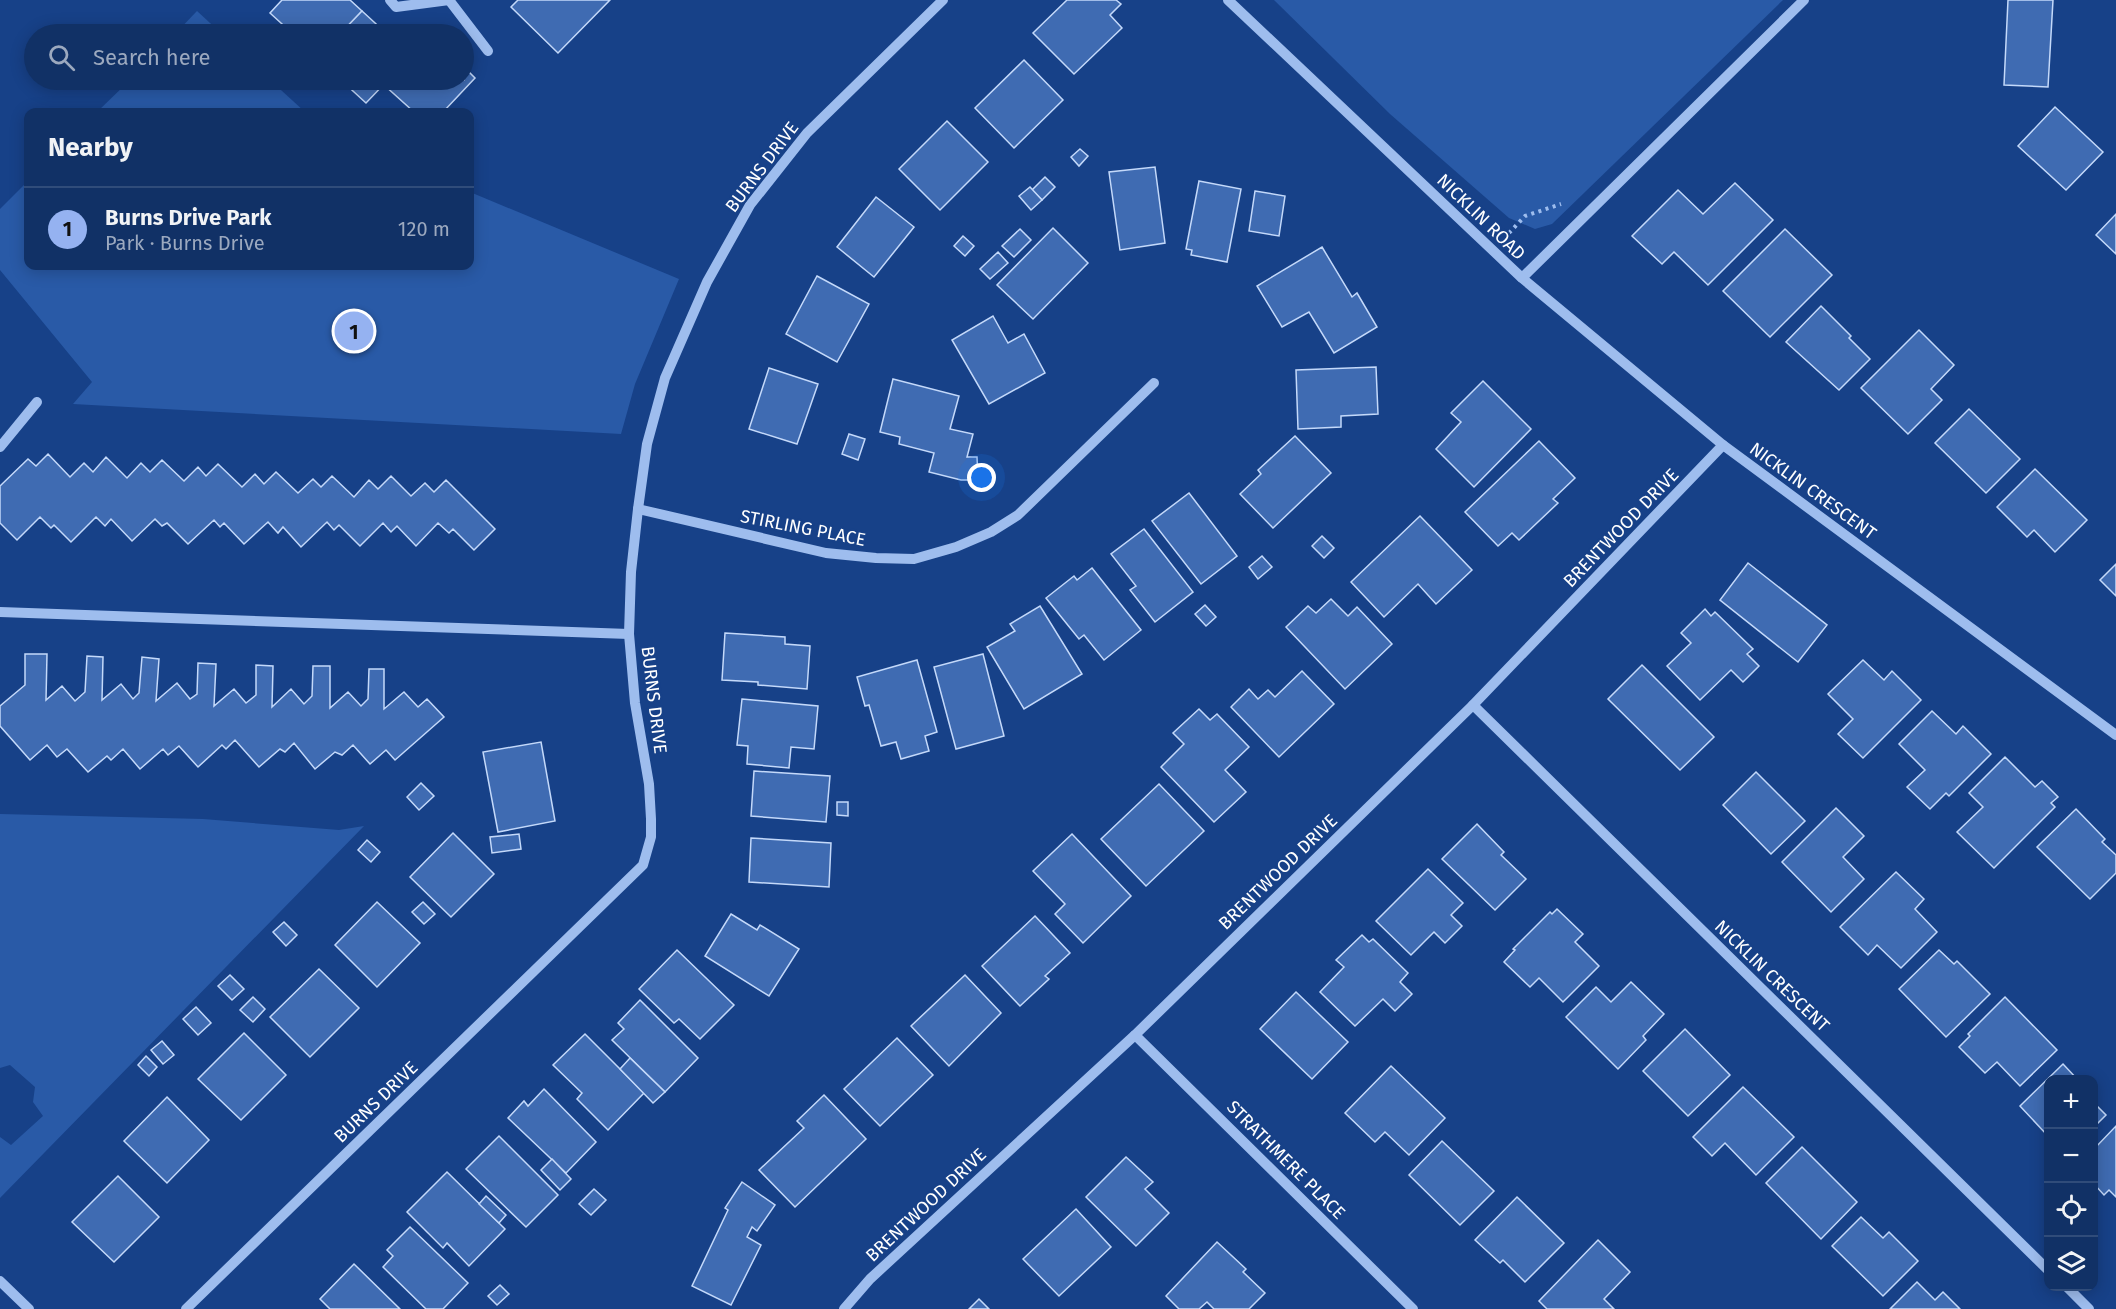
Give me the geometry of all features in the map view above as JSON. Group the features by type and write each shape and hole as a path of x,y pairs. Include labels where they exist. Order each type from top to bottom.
{"street":[{"path":"390,0 396,7 449,0 467,24"},
{"name":"BURNS DRIVE","path":"186,1309 643,864 651,837 651,819 649,784 636,703 630,634 631,572 647,444 665,378 707,282 750,205 807,133 941,0"},
{"name":"NICKLIN ROAD","path":"1228,0 1521,278 1723,445"},
{"path":"1521,278 1804,0"},
{"path":"474,33 488,51"},
{"name":"STIRLING PLACE","path":"638,509 826,553 914,559 956,547 992,532 1018,515 1154,383"},
{"path":"0,447 37,402"},
{"name":"BRENTWOOD DRIVE","path":"844,1309 870,1279 1135,1035 1473,705 1723,445"},
{"name":"NICKLIN CRESCENT","path":"1723,445 2116,735"},
{"path":"0,612 630,634"},
{"name":"NICKLIN CRESCENT","path":"1473,705 2044,1265"},
{"name":"STRATHMERE PLACE","path":"1135,1035 1413,1309"},
{"path":"0,1281 29,1309"},
{"path":"2070,1291 2089,1309"}],"path":[{"path":"1493,250 1525,216 1567,202"}],"shaded area":[{"path":"1274,0 1783,0 1552,224 1535,229 1509,218 1390,114"},
{"path":"197,11 211,24 185,24"},
{"path":"120,90 281,90 301,108 101,108"},
{"path":"24,185 24,270 474,270 474,194 679,279 635,384 621,434 73,404 92,382 0,270 0,209"},
{"path":"0,814 203,819 339,830 364,826 0,1198 0,1137 11,1145 43,1116 33,1102 35,1087 10,1065 0,1068"}],"building":[{"path":"282,0 350,0 362,11 350,24 282,24 270,13"},
{"path":"518,0 610,0 558,53 511,7"},
{"path":"1067,0 1116,0 1121,4 1110,15 1122,28 1074,74 1033,33"},
{"path":"2008,0 2053,0 2048,87 2004,85"},
{"path":"362,11 376,24 350,24"},
{"path":"1024,60 1063,100 1014,148 975,108"},
{"path":"352,90 378,90 366,103"},
{"path":"390,90 464,90 447,108 410,108"},
{"path":"2055,107 2103,152 2066,190 2018,146"},
{"path":"947,121 988,162 940,210 899,169"},
{"path":"1080,149 1088,156 1079,166 1071,157"},
{"path":"1155,167 1165,243 1120,250 1109,172"},
{"path":"1045,177 1055,187 1042,200 1032,190"},
{"path":"1199,181 1241,189 1227,262 1191,255 1192,250 1186,249"},
{"path":"1735,183 1773,220 1708,285 1674,252 1662,264 1632,236 1678,190 1703,214"},
{"path":"1030,187 1042,200 1031,210 1019,196"},
{"path":"1255,191 1285,196 1279,236 1249,231"},
{"path":"876,197 914,227 874,277 837,247"},
{"path":"2116,214 2116,254 2096,235"},
{"path":"1053,228 1088,263 1033,319 997,285"},
{"path":"1020,229 1031,240 1014,257 1002,246"},
{"path":"1785,229 1832,275 1770,337 1723,291"},
{"path":"963,236 974,246 965,256 954,246"},
{"path":"1322,247 1352,297 1357,293 1377,327 1334,353 1309,312 1282,327 1257,286"},
{"path":"998,252 1008,263 990,279 980,269"},
{"path":"817,276 869,304 837,362 786,334"},
{"path":"1821,306 1870,359 1839,390 1786,342"},
{"path":"993,316 1008,343 1024,334 1045,373 989,404 952,340"},
{"path":"1919,330 1954,365 1931,389 1942,400 1908,434 1861,388"},
{"path":"1376,367 1378,414 1341,416 1341,427 1298,429 1296,370"},
{"path":"769,368 818,384 797,444 749,429"},
{"path":"893,379 959,396 950,429 973,434 967,457 977,457 978,480 961,480 929,472 934,453 899,444 900,437 880,432"},
{"path":"1483,381 1531,429 1474,487 1436,449 1461,422 1451,413"},
{"path":"1969,409 2020,459 1986,493 1935,443"},
{"path":"849,434 865,439 858,460 842,454"},
{"path":"1295,436 1331,473 1273,528 1240,494 1261,474 1258,470"},
{"path":"1539,441 1575,478 1553,499 1558,503 1519,540 1512,533 1498,546 1465,512"},
{"path":"48,454 70,477 84,463 93,472 106,457 127,478 141,463 150,472 162,460 184,481 198,467 206,476 218,464 242,487 255,474 264,484 276,472 298,493 313,479 321,487 332,476 354,497 369,480 378,489 391,476 411,496 425,483 434,492 446,480 495,529 474,550 453,529 449,533 438,523 416,546 397,526 391,532 383,523 360,546 339,525 334,530 327,522 301,547 283,527 278,533 268,522 244,544 224,523 220,527 214,520 188,544 167,523 162,526 155,519 132,541 111,519 105,526 96,517 71,542 54,525 51,528 40,517 17,540 0,523 0,486 28,459 36,466"},
{"path":"2035,469 2087,520 2055,552 2034,530 2027,537 1997,507"},
{"path":"1189,493 1237,556 1201,584 1152,521"},
{"path":"1420,516 1472,570 1436,604 1418,584 1384,617 1351,582"},
{"path":"1144,529 1193,592 1155,622 1130,590 1136,586 1111,554"},
{"path":"1322,536 1334,548 1324,558 1312,546"},
{"path":"1262,556 1272,567 1258,579 1249,567"},
{"path":"1748,563 1827,625 1798,662 1720,600"},
{"path":"2116,564 2116,596 2100,580"},
{"path":"1092,568 1141,630 1104,660 1084,635 1079,639 1046,598 1074,576 1077,580"},
{"path":"1331,599 1348,616 1357,607 1392,644 1345,689 1286,627 1308,606 1316,613"},
{"path":"1205,605 1216,617 1206,626 1195,614"},
{"path":"1040,606 1082,674 1024,709 987,647 1015,631 1010,624"},
{"path":"1705,609 1711,616 1715,612 1753,649 1747,654 1759,666 1743,682 1731,670 1700,700 1667,666 1691,643 1681,633"},
{"path":"725,633 785,637 785,644 810,646 807,689 758,685 758,682 722,680"},
{"path":"25,654 47,654 46,700 62,686 75,701 85,692 87,656 103,657 102,700 121,684 133,699 139,693 142,657 159,659 156,701 177,683 190,699 197,694 198,663 216,664 214,706 234,689 246,703 256,695 256,665 273,666 272,707 291,689 304,704 312,696 313,666 330,666 330,708 348,692 361,706 368,699 369,669 384,669 384,709 404,692 418,707 427,699 444,717 395,760 386,750 370,764 353,745 342,755 335,752 315,769 294,743 285,752 280,749 259,767 235,740 226,749 222,745 198,767 179,746 168,755 163,749 140,769 123,749 111,760 107,756 88,772 67,749 57,757 47,745 30,760 0,726 0,706 25,685"},
{"path":"983,654 1004,736 956,749 934,667"},
{"path":"917,660 937,732 925,736 929,751 901,759 896,742 881,746 869,705 865,706 857,677"},
{"path":"1863,660 1884,680 1892,671 1921,700 1863,758 1838,734 1853,719 1828,694"},
{"path":"1642,665 1714,737 1680,770 1608,699"},
{"path":"1302,671 1334,704 1279,757 1231,707 1249,689 1258,699 1268,690 1275,697"},
{"path":"742,699 818,706 814,749 791,747 789,768 747,764 748,746 737,745"},
{"path":"1199,709 1210,720 1217,714 1249,747 1225,770 1246,792 1214,822 1161,767 1184,744 1173,733"},
{"path":"1932,711 1956,734 1963,726 1991,754 1949,796 1946,793 1930,809 1907,787 1925,770 1899,744"},
{"path":"541,742 555,821 498,832 483,752"},
{"path":"2005,757 2035,787 2042,781 2058,797 2051,803 2055,807 1994,868 1957,832 1983,807 1969,793"},
{"path":"754,771 830,776 826,822 751,816"},
{"path":"1756,772 1805,821 1771,854 1723,805"},
{"path":"421,783 434,796 419,810 407,797"},
{"path":"1159,784 1204,831 1146,886 1101,839"},
{"path":"837,802 848,802 848,816 837,815"},
{"path":"1836,808 1864,836 1843,857 1864,879 1831,912 1782,862"},
{"path":"2076,809 2105,839 2102,842 2116,855 2116,873 2090,899 2037,847"},
{"path":"1477,824 1504,852 1501,855 1526,879 1495,910 1442,859"},
{"path":"453,833 494,874 451,917 410,877"},
{"path":"519,834 521,849 492,853 490,837"},
{"path":"1072,834 1131,896 1083,943 1055,914 1065,904 1033,871"},
{"path":"751,838 831,843 829,887 749,882"},
{"path":"367,840 380,852 371,862 358,850"},
{"path":"1428,869 1463,903 1451,915 1462,926 1445,943 1434,932 1411,955 1376,921"},
{"path":"1896,872 1924,899 1915,909 1937,932 1901,968 1877,945 1868,955 1840,927"},
{"path":"377,902 420,943 377,987 335,945"},
{"path":"423,902 435,914 424,924 412,912"},
{"path":"1557,909 1583,934 1575,942 1599,966 1563,1002 1539,978 1530,987 1504,962 1515,950 1513,949 1550,912 1552,914"},
{"path":"731,914 757,930 760,925 799,949 769,996 705,956"},
{"path":"1035,916 1070,953 1045,976 1049,979 1020,1006 982,966"},
{"path":"284,922 297,935 286,946 273,932"},
{"path":"1362,935 1369,942 1373,939 1408,973 1400,982 1412,994 1395,1011 1383,999 1355,1026 1320,992 1344,967 1336,960"},
{"path":"677,950 734,1005 700,1039 679,1019 674,1023 639,989"},
{"path":"1939,950 1954,964 1957,961 1990,994 1946,1037 1899,989"},
{"path":"319,969 359,1008 310,1057 270,1017"},
{"path":"230,975 244,989 232,1000 218,986"},
{"path":"965,975 1001,1013 949,1066 911,1026"},
{"path":"1631,982 1664,1014 1643,1036 1646,1040 1618,1069 1566,1017 1596,987 1611,1002"},
{"path":"1296,992 1348,1042 1312,1079 1260,1029"},
{"path":"253,997 265,1009 253,1022 240,1010"},
{"path":"2005,997 2057,1050 2020,1086 1997,1062 1985,1073 1959,1047 1970,1036 1968,1034"},
{"path":"640,1000 698,1058 665,1092 612,1040 624,1029 618,1023"},
{"path":"196,1007 211,1023 198,1035 183,1019"},
{"path":"1685,1029 1730,1075 1688,1116 1643,1071"},
{"path":"244,1033 286,1075 241,1120 198,1079"},
{"path":"585,1034 644,1093 608,1130 577,1099 582,1093 553,1065"},
{"path":"897,1038 933,1075 880,1126 844,1089"},
{"path":"162,1041 174,1055 163,1064 151,1050"},
{"path":"146,1056 157,1067 149,1076 138,1065"},
{"path":"630,1058 665,1092 653,1103 620,1069"},
{"path":"2063,1064 2073,1075 2052,1075"},
{"path":"1391,1066 1445,1118 1409,1155 1385,1132 1375,1142 1345,1113"},
{"path":"2044,1083 2044,1132 2020,1106"},
{"path":"1743,1087 1794,1137 1756,1175 1725,1143 1712,1156 1693,1137"},
{"path":"544,1089 596,1142 566,1173 508,1118 524,1101 528,1106"},
{"path":"824,1095 866,1139 795,1207 759,1170 804,1128 797,1121"},
{"path":"167,1097 209,1140 167,1183 124,1141"},
{"path":"2098,1107 2106,1115 2098,1123"},
{"path":"2116,1126 2116,1197 2109,1190 2104,1195 2098,1188 2098,1145"},
{"path":"499,1136 558,1195 526,1227 466,1169"},
{"path":"1442,1141 1494,1191 1460,1225 1409,1175"},
{"path":"1802,1147 1857,1202 1821,1239 1766,1183"},
{"path":"1126,1157 1153,1182 1145,1189 1169,1213 1136,1246 1086,1197"},
{"path":"552,1159 571,1179 560,1190 541,1170"},
{"path":"447,1172 505,1229 469,1266 447,1243 443,1248 407,1212"},
{"path":"118,1176 159,1217 114,1262 72,1222"},
{"path":"742,1182 775,1205 757,1231 752,1227 747,1237 761,1245 731,1305 692,1286 728,1210 725,1208"},
{"path":"594,1189 606,1200 591,1215 579,1204"},
{"path":"486,1196 506,1215 499,1223 479,1204"},
{"path":"1517,1197 1564,1243 1525,1282 1503,1260 1500,1263 1475,1240"},
{"path":"1076,1209 1111,1247 1059,1296 1023,1259"},
{"path":"1861,1217 1883,1238 1889,1232 1918,1261 1883,1296 1832,1246"},
{"path":"410,1227 468,1283 443,1309 426,1309 383,1267 393,1256 387,1250"},
{"path":"1598,1240 1630,1272 1604,1299 1614,1309 1547,1309 1539,1301"},
{"path":"1217,1242 1246,1269 1243,1272 1265,1293 1249,1309 1214,1309 1207,1302 1199,1309 1179,1309 1166,1296"},
{"path":"354,1264 400,1309 330,1309 320,1299"},
{"path":"1917,1282 1935,1300 1943,1292 1960,1309 1890,1309"},
{"path":"500,1285 509,1294 497,1305 488,1296"},
{"path":"979,1299 989,1309 969,1309"}],"place":[{"name":"Burns Drive Park","path":"354,331"}]}
